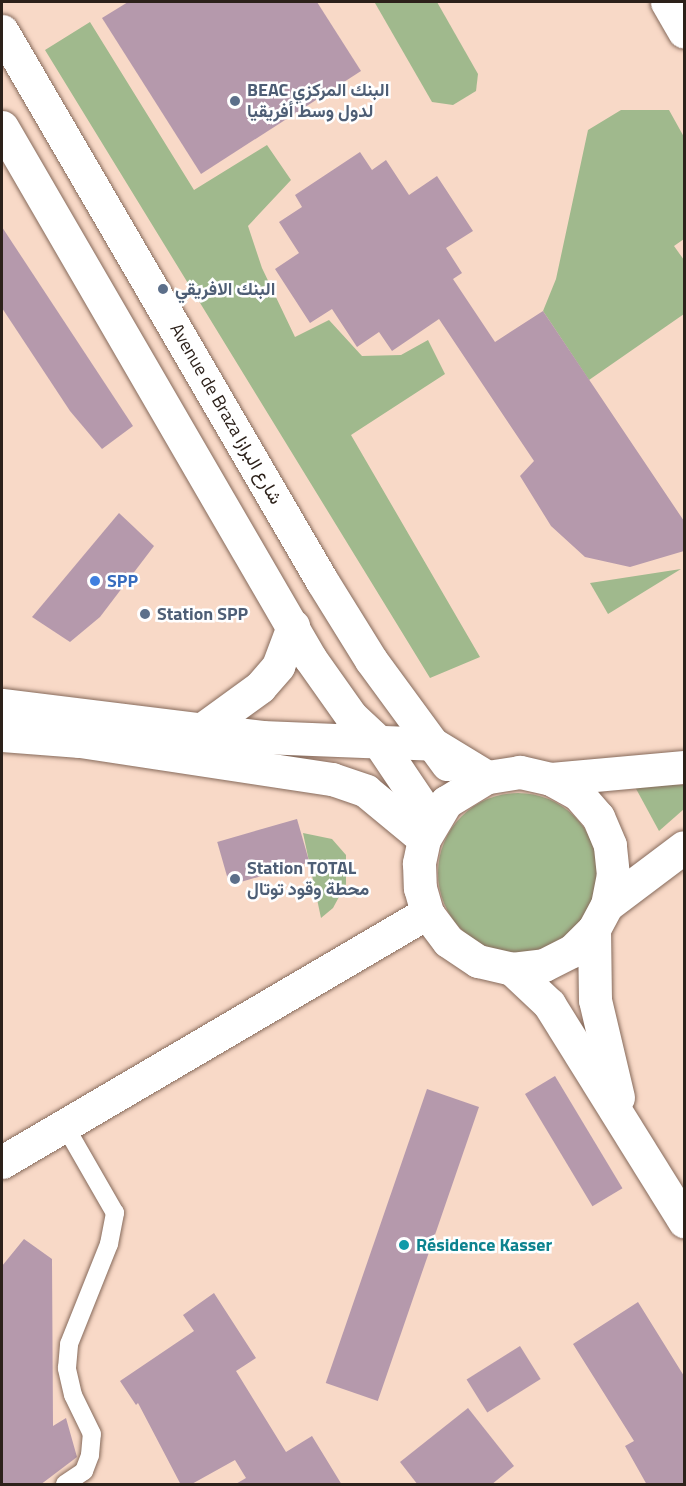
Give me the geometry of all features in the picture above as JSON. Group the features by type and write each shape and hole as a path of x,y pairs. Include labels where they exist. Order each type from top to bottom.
{"main road":[{"path":"667,2 684,32"},
{"name":"Avenue de Braza شارع البرازا","path":"2,31 322,581 371,660 433,744"},
{"path":"2,127 310,658 351,716 378,741 428,830"},
{"path":"205,727 260,687 278,666 293,626"},
{"path":"2,705 205,727 262,737 433,744 475,782"},
{"path":"2,735 80,741 332,779 366,791 428,830"},
{"path":"551,779 684,766"},
{"path":"622,1125 592,980 601,917 613,875 610,844 598,817 578,794 551,779 520,772 475,782 428,830 418,863 420,888 427,913 448,941 478,961 513,969 544,964 572,951 601,917 684,847"},
{"path":"2,1162 427,913"},
{"path":"513,969 549,1004 622,1125 684,1221"}],"lane":[{"path":"64,1485 84,1471 90,1455 92,1434 73,1395 67,1368 69,1344 109,1244 115,1213 65,1126"}],"green space":[{"path":"437,2 478,74 476,91 453,105 432,102 375,3"},
{"path":"90,22 194,190 267,145 291,180 248,226 262,268 295,337 329,320 362,356 401,355 428,340 445,374 351,435 480,657 430,678 45,50"},
{"path":"621,110 669,110 684,137 684,239 674,246 684,260 684,314 589,380 543,311 556,279 588,130"},
{"path":"681,569 608,614 590,583"},
{"path":"634,785 684,785 684,809 659,831"},
{"path":"518,793 534,794 549,799 563,806 575,816 585,828 592,842 597,857 597,889 592,904 585,918 575,930 563,940 549,947 534,952 518,953 502,952 487,947 473,940 461,930 451,918 444,904 439,889 438,873 439,857 444,842 451,828 461,816 473,806 487,799 502,794"},
{"path":"303,833 332,839 346,855 346,884 333,908 321,918"}],"building":[{"name":"BEAC البنك المركزي لدول وسط أفريقيا","path":"128,2 317,2 361,71 201,174 102,18"},
{"path":"360,152 372,170 386,160 409,195 437,176 473,231 446,248 462,273 453,279 495,342 543,311 684,521 684,551 630,567 585,557 551,526 520,476 534,461 439,319 392,351 379,332 357,347 332,309 310,323 275,269 299,253 279,222 302,207 295,195"},
{"path":"2,227 133,426 102,449 70,411 2,308"},
{"name":"SPP","path":"119,513 154,546 100,617 70,642 32,617"},
{"path":"297,819 309,862 230,885 217,842"},
{"path":"555,1076 622,1188 592,1206 525,1094"},
{"name":"Résidence Kasser","path":"427,1089 479,1107 378,1401 326,1383"},
{"path":"24,1239 52,1259 53,1426 66,1418 77,1457 40,1485 2,1485 2,1266"},
{"path":"214,1293 256,1358 236,1371 286,1452 312,1436 342,1485 234,1485 246,1478 235,1460 190,1485 181,1485 138,1403 136,1405 120,1381 194,1331 183,1315"},
{"path":"638,1302 684,1376 684,1485 647,1485 625,1446 634,1441 573,1344"},
{"path":"520,1346 541,1379 487,1412 467,1379"},
{"path":"468,1408 514,1466 491,1485 418,1485 400,1462"}],"place":[{"name":"BEAC البنك المركزي لدول وسط أفريقيا","path":"235,101"},
{"name":"البنك الافريقي","path":"163,289"},
{"name":"SPP","path":"95,581"},
{"name":"Station SPP","path":"145,614"},
{"name":"Station TOTAL محطة وقود توتال","path":"235,879"},
{"name":"Résidence Kasser","path":"404,1245"}]}
